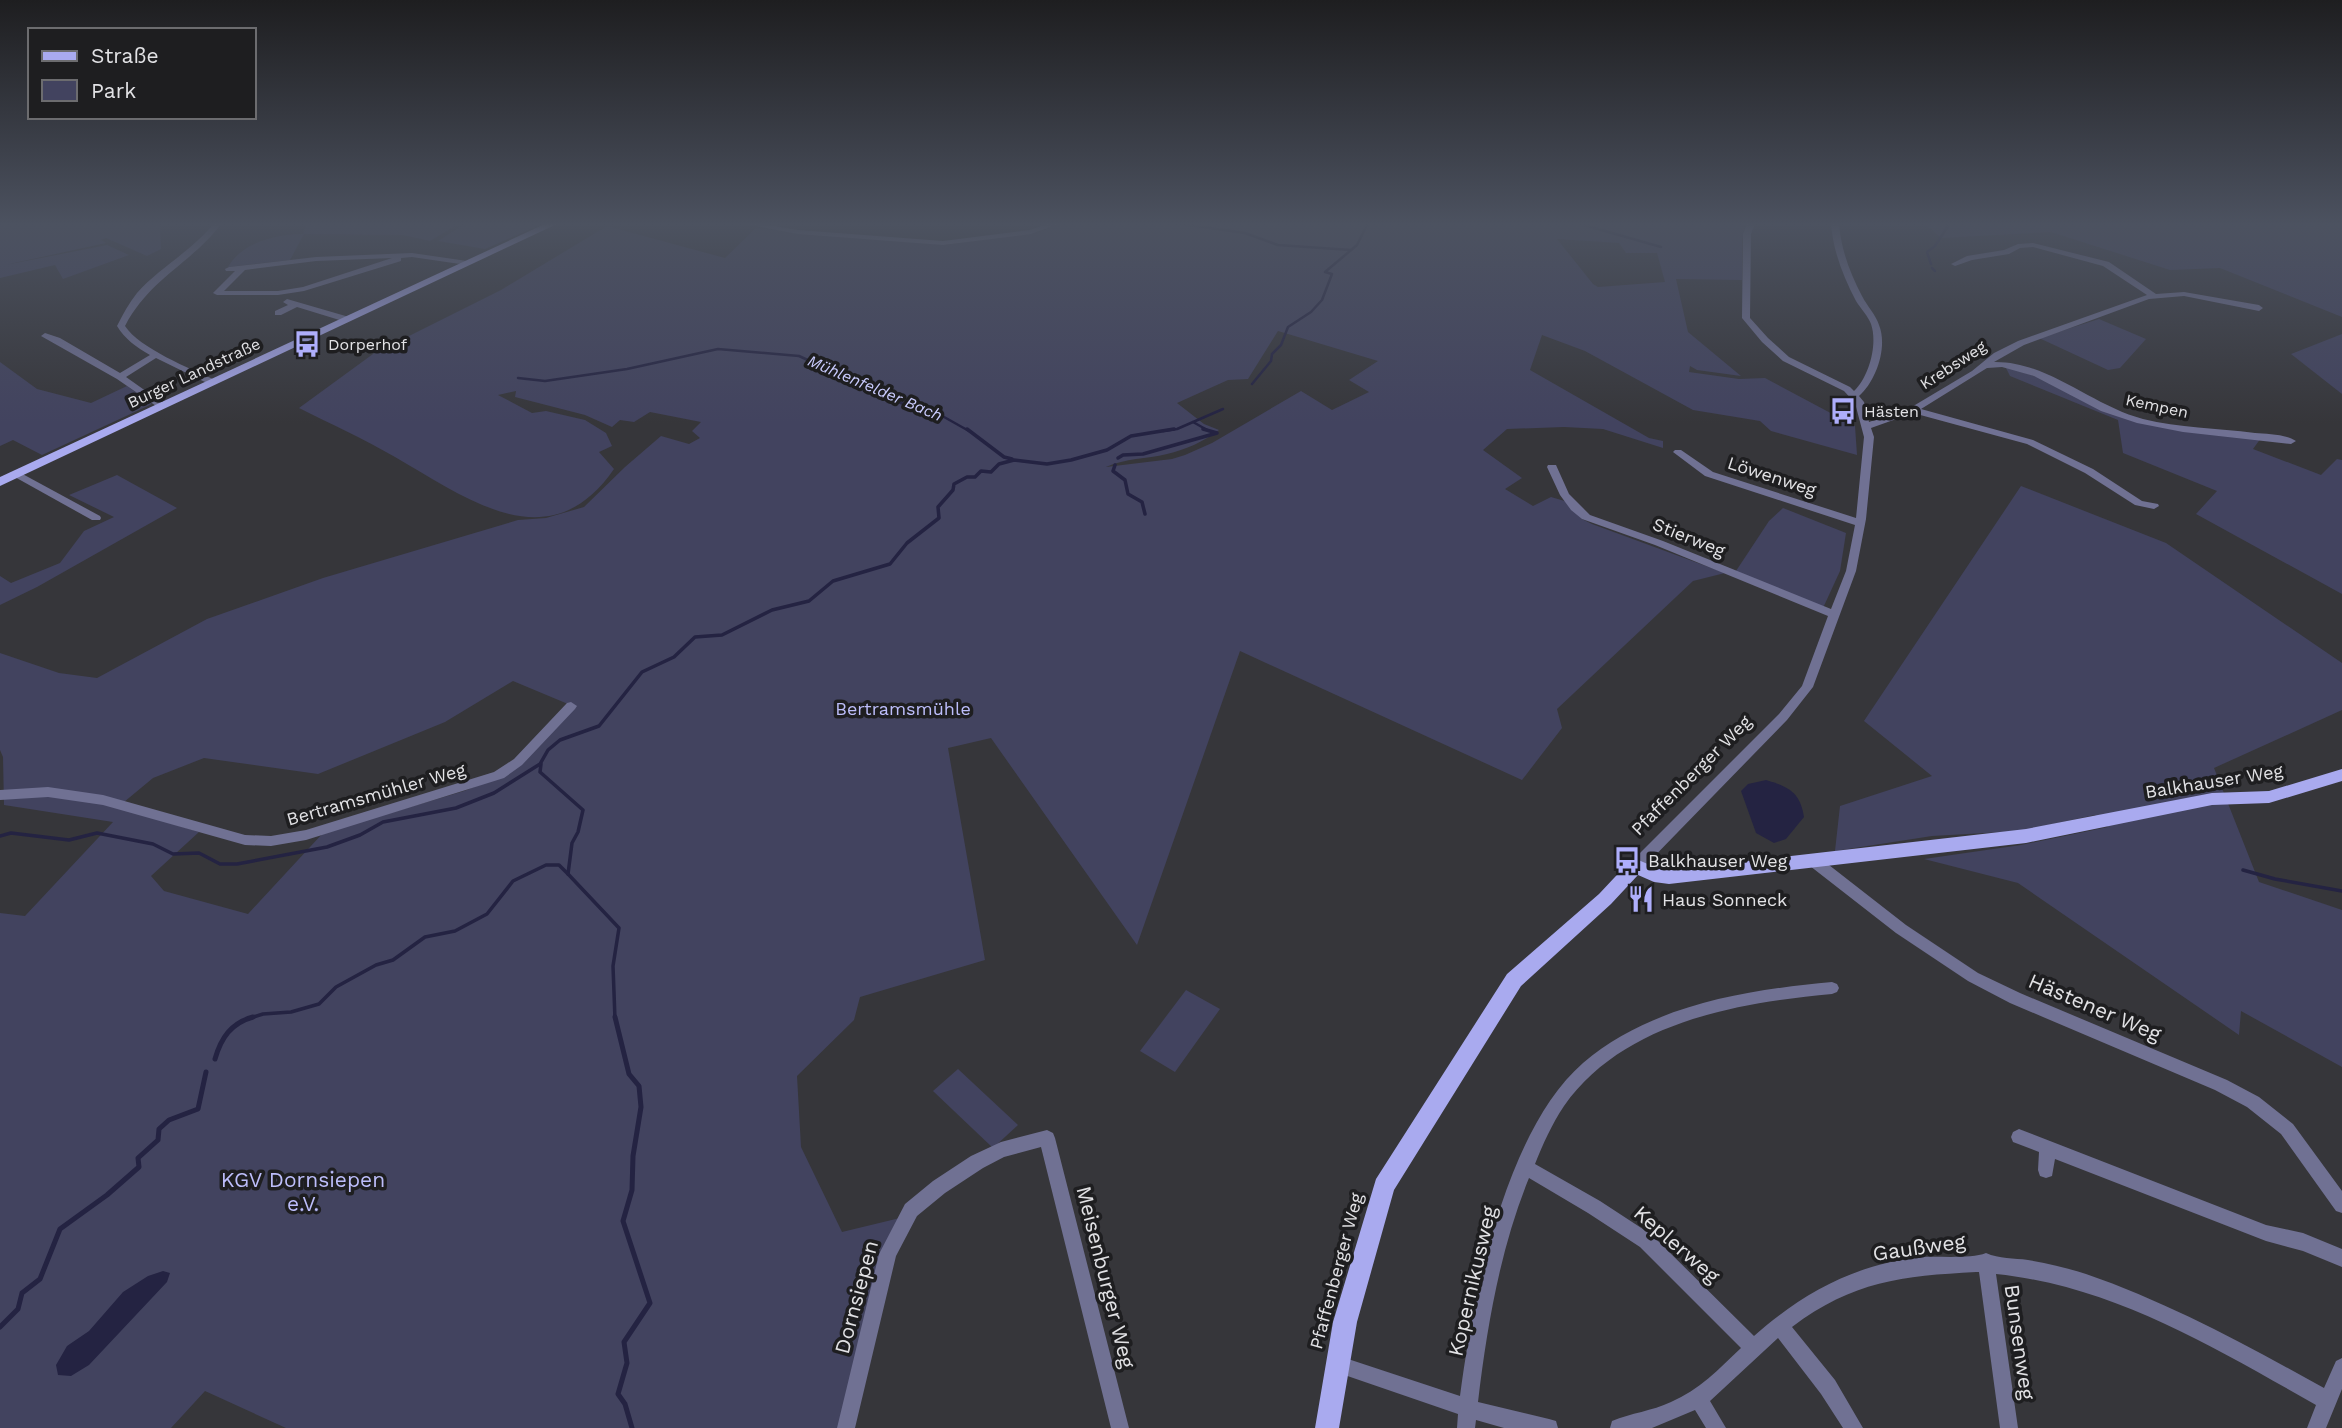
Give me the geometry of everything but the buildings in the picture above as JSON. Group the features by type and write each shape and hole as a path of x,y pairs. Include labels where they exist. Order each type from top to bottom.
{"main road":[{"name":"Burger Landstraße","path":"0,482 410,290"},
{"name":"Balkhauser Weg","path":"1636,866 1654,875 1669,877 2026,836 2212,799 2269,797 2342,775"},
{"name":"Pfaffenberger Weg","path":"1327,1428 1336,1364 1353,1291 1384,1186 1514,980 1605,899 1636,866"}],"street":[{"path":"143,290 138,294 124,320 122,331 157,354 212,382"},
{"path":"220,290 217,293 278,293 299,290"},
{"path":"1745,290 1746,317 1770,345 1786,359 1855,395 1861,391 1867,380 1877,332 1856,290"},
{"path":"2144,290 2154,296"},
{"name":"Krebsweg","path":"1867,426 1913,410 1997,355 2028,340 2154,296 2184,294 2259,308"},
{"path":"278,313 291,303 346,320"},
{"path":"46,336 120,377 162,406"},
{"path":"120,377 157,354"},
{"name":"Kempen","path":"1985,365 2000,363 2026,371 2104,408 2141,421 2291,441"},
{"name":"Pfaffenberger Weg","path":"1636,866 1783,718 1807,687 1854,562 1869,446 1867,426 1855,395"},
{"path":"1913,410 2030,442 2089,471 2139,503 2154,506"},
{"name":"Löwenweg","path":"1678,452 1709,474 1860,523"},
{"name":"Stierweg","path":"1552,467 1560,485 1577,510 1586,517 1659,543 1835,615"},
{"path":"17,474 96,518"},
{"name":"Bertramsmühler Weg","path":"0,795 57,792 103,800 236,839 282,839 306,835 499,775 518,762 571,706"},
{"name":"Hästener Weg","path":"1815,862 1901,929 2009,996 2221,1085 2253,1102 2287,1129 2342,1205"},
{"name":"Kopernikusweg","path":"1468,1408 1484,1303 1494,1258 1525,1167 1540,1134 1563,1095 1586,1072 1625,1043 1660,1025 1717,1005 1782,992 1832,988"},
{"path":"2019,1137 2266,1233 2303,1242 2342,1258"},
{"name":"Dornsiepen","path":"846,1428 888,1254 911,1210 939,1187 977,1162 1001,1150 1047,1138"},
{"name":"Meisenburger Weg","path":"1047,1138 1120,1428"},
{"path":"2046,1170 2047,1149"},
{"name":"Keplerweg","path":"1525,1167 1646,1241 1754,1348"},
{"name":"Gaußweg","path":"1619,1428 1656,1418 1698,1398 1780,1326 1841,1285 1887,1271 1956,1261 2023,1266 2084,1282 2133,1299 2180,1320 2326,1400"},
{"name":"Bunsenweg","path":"1986,1262 2009,1428"},
{"path":"1780,1326 1828,1387 1854,1428"},
{"path":"1336,1364 1521,1424 1549,1428"},
{"path":"2316,1428 2342,1367"},
{"path":"1698,1398 1717,1428"},
{"path":"1466,1428 1468,1408"}],"green space":[{"path":"501,290 1678,290 1688,332 1741,376 1697,370 1690,366 1689,372 1739,379 1765,378 1855,426 1857,455 1771,431 1760,421 1693,410 1585,351 1542,335 1530,370 1649,438 1663,441 1663,448 1603,429 1507,429 1483,450 1522,478 1505,489 1533,506 1551,497 1568,502 1582,519 1592,524 1725,573 1693,581 1557,709 1562,728 1522,780 1240,651 1137,945 991,738 948,748 985,960 860,997 854,1020 797,1076 801,1147 842,1232 900,1218 841,1428 286,1428 205,1391 171,1428 0,1428 0,913 25,916 113,822 4,805 3,757 0,750 0,653 59,673 97,678 207,619 323,578 518,520 546,518 584,507 661,436 689,444 700,438 692,431 701,422 650,412 634,422 620,420 612,427 585,415 515,397 516,391 498,395 532,413 546,411 585,420 606,433 612,446 599,452 614,469 589,497 563,512 536,517 508,514 479,504 371,444 299,408 373,354","holes":["1278,331 1378,361 1349,380 1369,392 1332,410 1301,391 1212,443 1185,455 1106,467 1174,452 1194,445 1219,430 1204,424 1177,403 1228,380 1248,379","513,681 568,704 505,775 464,791 323,833 248,914 164,891 151,876 199,832 118,807 153,778 204,758 318,774 445,722"]},
{"path":"2274,290 2342,290 2342,317"},
{"path":"2099,319 2146,339 2120,368 2108,370 2039,338"},
{"path":"2342,334 2342,394 2291,354"},
{"path":"0,362 37,389 91,403 127,386 152,404 42,455 13,440 0,446"},
{"path":"2005,366 2043,379 2128,419 2261,438 2253,449 2321,475 2337,459 2342,460 2342,594 2196,514 2217,491 2123,453 2118,420 2010,376"},
{"path":"117,475 177,508 0,605 0,576 11,583 60,563 84,531 114,517 69,495"},
{"path":"2021,486 2166,543 2342,663 2342,710 2214,768 2259,882 2342,910 2342,1067 2241,1011 2239,1035 2018,883 1924,859 2021,845 2108,827 2095,815 2021,831 1932,836 1835,851 1840,806 1932,776 1864,721"},
{"path":"1783,508 1846,533 1840,571 1823,608 1736,571 1769,521"},
{"path":"1186,990 1220,1009 1175,1072 1140,1051"},
{"path":"958,1069 1018,1125 993,1148 933,1091"}],"shaded area":[{"path":"1766,780 1792,792 1800,802 1804,817 1786,839 1774,843 1756,833 1741,791 1748,784"},
{"path":"163,1271 170,1273 167,1282 89,1365 71,1376 58,1375 56,1365 67,1346 89,1331 123,1292 148,1276"}],"waterway":[{"path":"1252,384 1271,361 1272,354 1281,345 1288,327 1311,312 1322,300 1326,290"},
{"name":"Mühlenfelder Bach","path":"518,378 545,381 627,369 718,349 799,356 914,409 937,413 969,431"},
{"path":"1193,422 1223,409"},
{"path":"1163,431 1193,422"},
{"path":"1193,422 1208,430"},
{"name":"Mühlenfelder Bach","path":"967,429 1004,457 1012,459"},
{"path":"0,836 11,833 69,840 97,833 153,844 173,854 199,853 220,864 237,864 327,847 360,835 383,822 456,808 494,793 540,764 548,750 560,740 599,726 642,672 674,657 695,637 722,635 772,610 809,601 833,581 890,564 907,543 939,518 938,507 953,490 954,484 967,477 975,477 981,471 991,472 999,464 1014,460 1047,464 1071,460 1107,450 1131,436 1174,429"},
{"path":"1203,429 1208,430"},
{"path":"1118,458 1123,455 1143,454 1217,433 1208,430"},
{"path":"1115,465 1113,471 1125,480 1128,494 1142,502 1145,514"},
{"path":"541,764 540,772 583,810 578,832 572,843 568,874"},
{"path":"251,1018 291,1012 319,1004 336,987 376,965 393,960 425,937 455,931 487,914 513,881 546,865 559,865 568,874"},
{"path":"2243,870 2275,879 2342,891"},
{"path":"568,874 619,928 613,966 615,1019"},
{"path":"615,1017 629,1074 639,1086 641,1107 633,1156 632,1190 623,1221 650,1303 624,1342 627,1363 618,1394 625,1404 632,1428"},
{"path":"215,1059 228,1032 251,1018"},
{"path":"247,1019 251,1018"},
{"path":"0,1327 18,1309 22,1293 40,1279 60,1229 107,1195 139,1167 138,1158 158,1140 159,1129 169,1120 198,1109 206,1072"}],"place":[{"name":"Dorperhof","path":"307,344"},
{"name":"Hästen","path":"1843,411"},
{"name":"Balkhauser Weg","path":"1627,860"},
{"name":"Haus Sonneck","path":"1641,899"}],"park label":[{"name":"Bertramsmühle","path":"903,708"},
{"name":"KGV Dornsiepen e.V.","path":"303,1191"}]}
